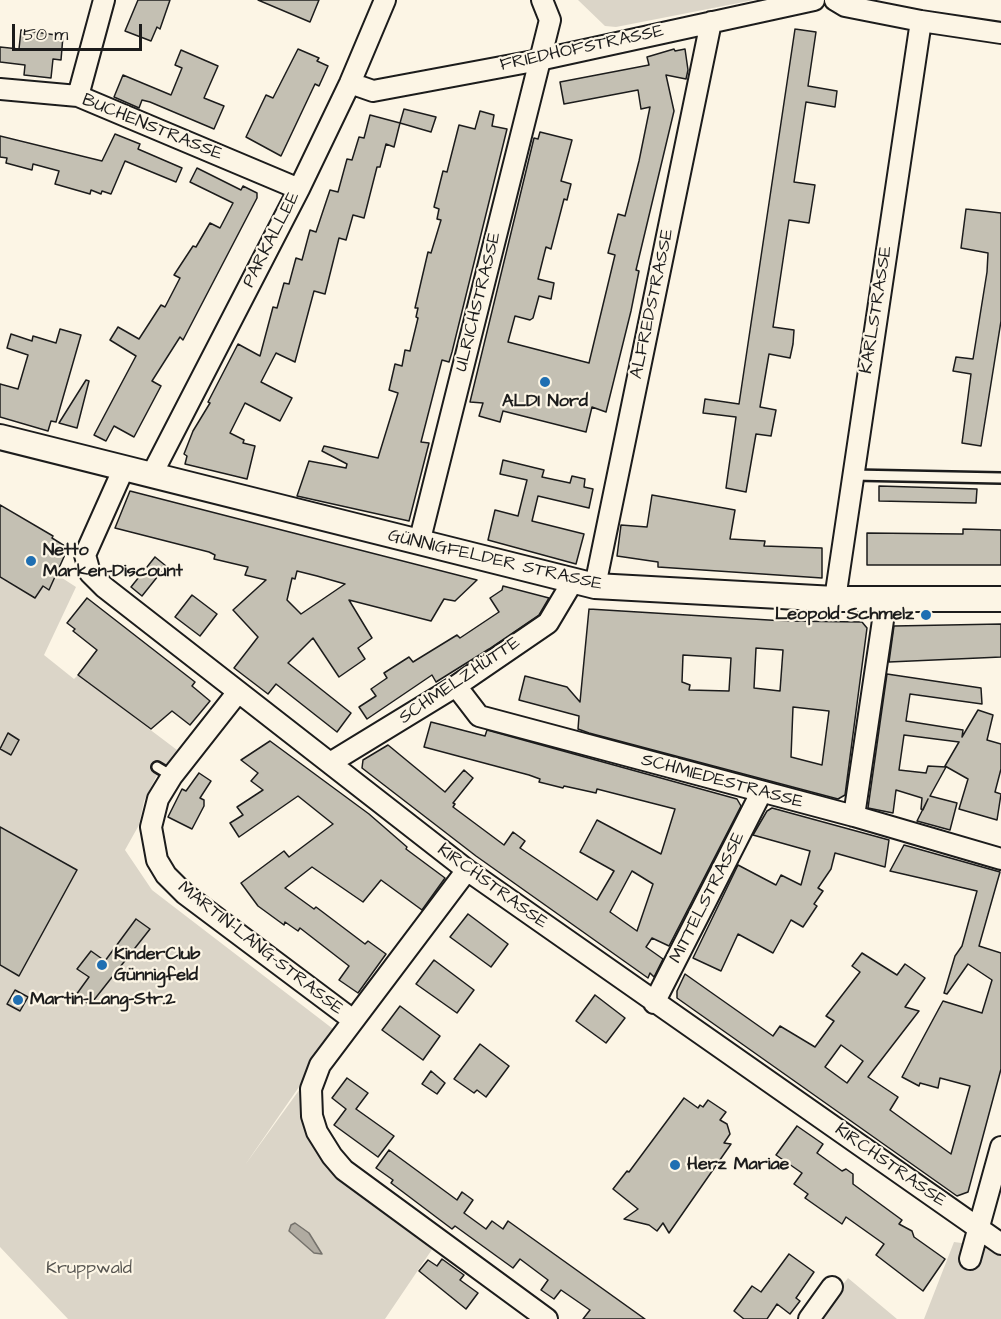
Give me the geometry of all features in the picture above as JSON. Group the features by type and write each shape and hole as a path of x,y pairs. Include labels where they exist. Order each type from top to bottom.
{"street":[{"path":"78,96 104,0"},
{"name":"PARKALLEE","path":"151,476 299,189 350,83 385,0"},
{"name":"ULRICHSTRASSE","path":"419,543 550,20 542,0"},
{"name":"FRIEDHOFSTRASSE","path":"350,83 374,91 539,60 814,0"},
{"path":"835,0 846,6 921,21 1001,33"},
{"name":"KARLSTRASSE","path":"835,599 921,21"},
{"name":"ALFREDSTRASSE","path":"584,584 711,22"},
{"name":"BUCHENSTRASSE","path":"0,88 78,96 299,189"},
{"name":"GÜNNIGFELDER STRASSE","path":"0,437 123,470 584,584 669,592 835,599 1001,599"},
{"name":"KIRCHSTRASSE","path":"123,470 85,555 90,573 104,587 466,870 1001,1244"},
{"name":"SCHMELZHÜTTE","path":"330,763 456,686 548,623 584,584"},
{"path":"854,816 886,600"},
{"name":"SCHMIEDESTRASSE","path":"456,686 479,716 854,816 1001,859"},
{"name":"MARTIN-LANG-STRASSE","path":"238,692 164,771 151,827 157,860 166,875 185,894 353,1020"},
{"name":"MITTELSTRASSE","path":"654,1003 761,793"},
{"name":"MARTIN-LANG-STRASSE","path":"466,870 320,1065 311,1089 312,1116 317,1132 344,1170 547,1319"},
{"path":"970,1259 1001,1147"},
{"path":"808,1319 832,1287"}],"lane":[{"path":"852,475 1001,478"}],"green space":[{"path":"578,0 754,0 616,27 605,26"},
{"name":"Kruppwald","path":"56,574 76,587 44,655 74,679 78,675 177,750 156,777 144,801 139,825 125,850 152,890 337,1032 245,1165 305,1082 301,1108 309,1137 327,1169 435,1245 385,1319 68,1319 0,1247 0,577 35,598 43,586 49,589"},
{"path":"954,1242 992,1247 1001,1253 1001,1319 924,1319"},
{"path":"848,1278 897,1319 816,1319"}],"shaded area":[{"path":"295,1223 309,1233 322,1254 314,1253 289,1231 291,1225"}],"building":[{"path":"138,0 170,0 160,29 157,27 151,41 125,31"},
{"path":"258,0 319,0 310,22"},
{"path":"795,29 816,32 808,86 837,91 835,107 806,102 794,182 815,185 809,223 789,220 773,327 794,330 793,344 790,358 769,354 760,407 776,410 771,436 756,434 746,492 726,488 736,417 703,413 705,399 739,404"},
{"path":"21,30 63,36 61,60 53,59 51,78 24,75 25,65 0,62 0,47 19,49"},
{"path":"298,49 319,58 317,61 328,66 319,86 315,84 281,156 246,137 266,95 273,98"},
{"path":"674,49 675,51 685,49 688,70 686,79 666,75 674,111 636,270 639,271 631,311 606,412 592,407 586,432 503,411 500,422 479,416 483,403 470,402 534,138 538,139 540,132 572,140 561,181 571,184 567,200 564,199 551,249 546,247 538,279 554,283 551,299 539,296 533,318 530,320 515,316 508,342 589,363 615,255 608,253 618,214 625,216 639,161 650,107 641,109 638,90 564,104 560,82 649,65 647,57"},
{"path":"181,50 218,66 204,98 224,106 214,129 150,102 142,100 139,108 114,97 123,75 171,95 182,68 175,65"},
{"path":"404,109 436,117 431,132 400,123"},
{"path":"480,111 494,115 492,126 507,129 452,352 449,362 442,360 421,442 429,443 409,521 297,496 309,461 346,468 347,464 322,451 324,446 378,458 398,393 389,390 395,364 402,366 405,350 410,351 418,318 416,317 418,308 415,308 428,252 431,253 441,220 437,219 439,209 434,207 443,171 447,172 459,125 475,129"},
{"path":"370,115 400,123 394,147 386,144 380,167 377,167 364,218 353,215 346,240 339,238 325,294 314,291 295,362 276,353 261,382 292,398 280,421 245,403 230,433 244,440 243,443 255,446 247,479 185,464 187,456 184,454 193,431 210,403 208,402 238,344 260,356 273,307 277,308 284,283 289,284 296,258 302,260 310,230 316,232 330,190 338,192 347,159 352,160 359,137 364,138"},
{"path":"115,134 140,144 138,149 182,168 176,182 125,161 111,194 102,191 101,194 91,190 90,194 55,184 59,171 33,164 32,170 6,163 7,158 0,157 0,136 102,161"},
{"path":"197,168 241,190 243,186 257,193 257,198 183,340 180,337 152,381 161,386 134,437 114,426 106,441 94,435 136,356 110,340 118,327 139,339 161,305 165,307 180,278 174,275 193,246 196,247 210,223 220,228 233,203 190,182"},
{"path":"966,209 1001,213 1001,321 981,446 962,443 971,374 953,371 956,357 973,359 987,272 988,253 961,248"},
{"path":"60,329 81,335 56,422 51,421 48,431 0,417 0,384 18,389 28,355 7,348 11,334 32,341 33,336 56,343"},
{"path":"86,380 89,381 77,428 59,423"},
{"path":"503,460 544,470 542,477 570,483 572,476 585,479 584,487 593,489 589,508 538,496 532,521 584,534 576,564 488,540 495,510 518,516 527,480 500,474"},
{"path":"879,486 977,489 976,503 879,501"},
{"path":"130,491 477,580 455,601 444,599 431,621 349,600 372,638 358,648 365,659 339,677 313,638 288,663 351,713 337,732 276,684 268,694 234,668 258,637 233,610 266,580 245,575 248,567 214,559 215,555 209,552 115,528","holes":["297,571 345,584 301,614 287,600 292,578 295,579"]},
{"path":"652,495 735,510 730,539 765,541 764,546 822,548 822,578 658,567 658,562 617,556 621,525 647,527"},
{"name":"Netto Marken-Discount","path":"0,505 53,536 52,538 68,548 49,590 43,586 35,598 0,577"},
{"path":"963,529 1001,530 1001,565 867,565 867,533 963,534"},
{"path":"155,557 166,566 142,596 131,587"},
{"path":"503,586 549,598 539,615 489,649 436,682 432,675 367,719 359,707 376,696 371,689 387,678 384,673 409,657 413,662 457,635 460,638 499,612 490,598 502,590"},
{"path":"192,595 217,614 200,636 175,617"},
{"path":"87,598 195,682 192,686 210,701 190,725 172,711 151,729 78,675 97,650 73,631 75,629 67,623"},
{"path":"589,609 785,621 862,622 867,628 845,795 838,799 589,733 578,729 579,716 519,700 525,676 567,687 580,702","holes":["756,648 783,650 780,691 754,688","683,655 731,658 729,691 689,690 690,685 682,682","793,707 829,711 822,765 791,757"]},
{"path":"1001,624 1001,657 889,662 894,626"},
{"path":"887,674 981,688 982,704 910,694 906,721 963,730 962,737 978,710 993,715 987,740 1001,744 1001,769 995,792 1001,794 997,820 959,809 968,779 945,766 959,742 904,735 899,770 926,773 928,766 946,767 930,796 957,803 950,830 917,821 923,810 921,809 922,798 896,790 893,813 868,808"},
{"path":"431,722 485,736 487,730 737,799 741,806 669,946 652,938 646,947 663,959 654,977 650,973 648,978 476,856 362,768 363,760 388,745 445,792 464,770 473,778 453,803 455,804 453,807 504,845 513,832 525,841 520,848 597,900 614,871 580,852 597,820 661,854 675,809 597,789 596,793 564,786 563,788 539,782 540,779 529,775 424,747","holes":["632,871 653,884 637,931 610,912"]},
{"path":"8,733 19,740 11,755 0,749"},
{"path":"270,741 369,814 407,847 406,849 445,878 422,910 381,880 363,902 312,867 285,888 314,909 316,907 365,944 368,941 386,954 358,993 339,980 349,966 300,928 298,931 285,922 284,925 258,906 241,883 284,851 289,857 333,824 298,796 239,837 230,823 243,815 237,807 263,790 251,781 258,773 241,760"},
{"path":"199,773 211,781 200,798 204,800 204,806 192,829 168,817 182,789 186,791"},
{"path":"772,808 889,840 885,867 835,853 831,869 818,888 823,891 814,904 817,906 803,927 791,920 773,953 738,934 721,971 693,958 738,865 776,885 781,875 801,885 810,851 753,835 767,811"},
{"path":"0,827 77,870 19,976 0,965"},
{"path":"904,845 1000,872 979,946 1001,953 1001,1069 968,1192 957,1196 677,998 677,991 685,974 773,1036 780,1026 815,1047 834,1021 826,1016 860,972 852,966 862,953 897,975 905,964 925,978 905,1007 919,1011 868,1077 898,1097 890,1110 951,1154 970,1086 940,1078 938,1088 920,1083 919,1086 902,1077 943,1001 982,1013 992,980 968,964 947,994 944,993 955,956 962,946 977,891 890,871","holes":["841,1045 863,1061 847,1083 825,1067"]},
{"path":"468,914 508,944 491,967 450,937"},
{"name":"KinderClub Günnigfeld","path":"136,919 150,929 90,1005 76,995 89,977 77,969 91,951 105,961"},
{"path":"434,960 474,990 457,1013 416,984"},
{"name":"Martin-Lang-Str.2","path":"15,990 28,997 20,1011 7,1004"},
{"path":"595,995 625,1018 606,1043 576,1021"},
{"path":"400,1006 440,1036 423,1060 382,1030"},
{"path":"480,1044 509,1066 486,1097 477,1090 474,1093 454,1079"},
{"path":"431,1071 445,1083 437,1094 422,1084"},
{"path":"347,1078 368,1093 356,1109 394,1136 378,1157 334,1125 346,1109 332,1098"},
{"name":"Herz Mariae","path":"684,1098 698,1108 700,1105 703,1107 708,1100 726,1112 720,1120 727,1124 730,1134 724,1143 731,1144 669,1233 663,1223 657,1231 649,1225 624,1219 638,1209 613,1189 627,1171 629,1172"},
{"path":"797,1126 823,1144 817,1153 842,1171 846,1169 853,1174 853,1184 902,1220 899,1224 912,1231 914,1237 945,1259 923,1291 876,1255 884,1244 846,1217 842,1224 805,1198 808,1194 794,1184 802,1173 776,1155"},
{"path":"389,1150 457,1200 462,1192 473,1200 464,1213 486,1229 492,1221 503,1229 508,1221 645,1319 583,1319 590,1310 561,1290 554,1299 541,1290 548,1280 520,1259 513,1268 455,1226 452,1229 391,1183 393,1180 376,1168"},
{"path":"789,1254 814,1272 796,1298 800,1301 790,1314 777,1304 767,1319 744,1319 734,1311 752,1286 761,1292"},
{"path":"442,1259 464,1275 460,1280 478,1293 466,1309 419,1271 428,1260 437,1266"}],"place":[{"name":"ALDI Nord","path":"545,382"},
{"name":"Netto Marken-Discount","path":"31,561"},
{"name":"Leopold Schmelz","path":"926,615"},
{"name":"KinderClub Günnigfeld","path":"102,965"},
{"name":"Martin-Lang-Str.2","path":"18,1000"},
{"name":"Herz Mariae","path":"675,1165"}]}
